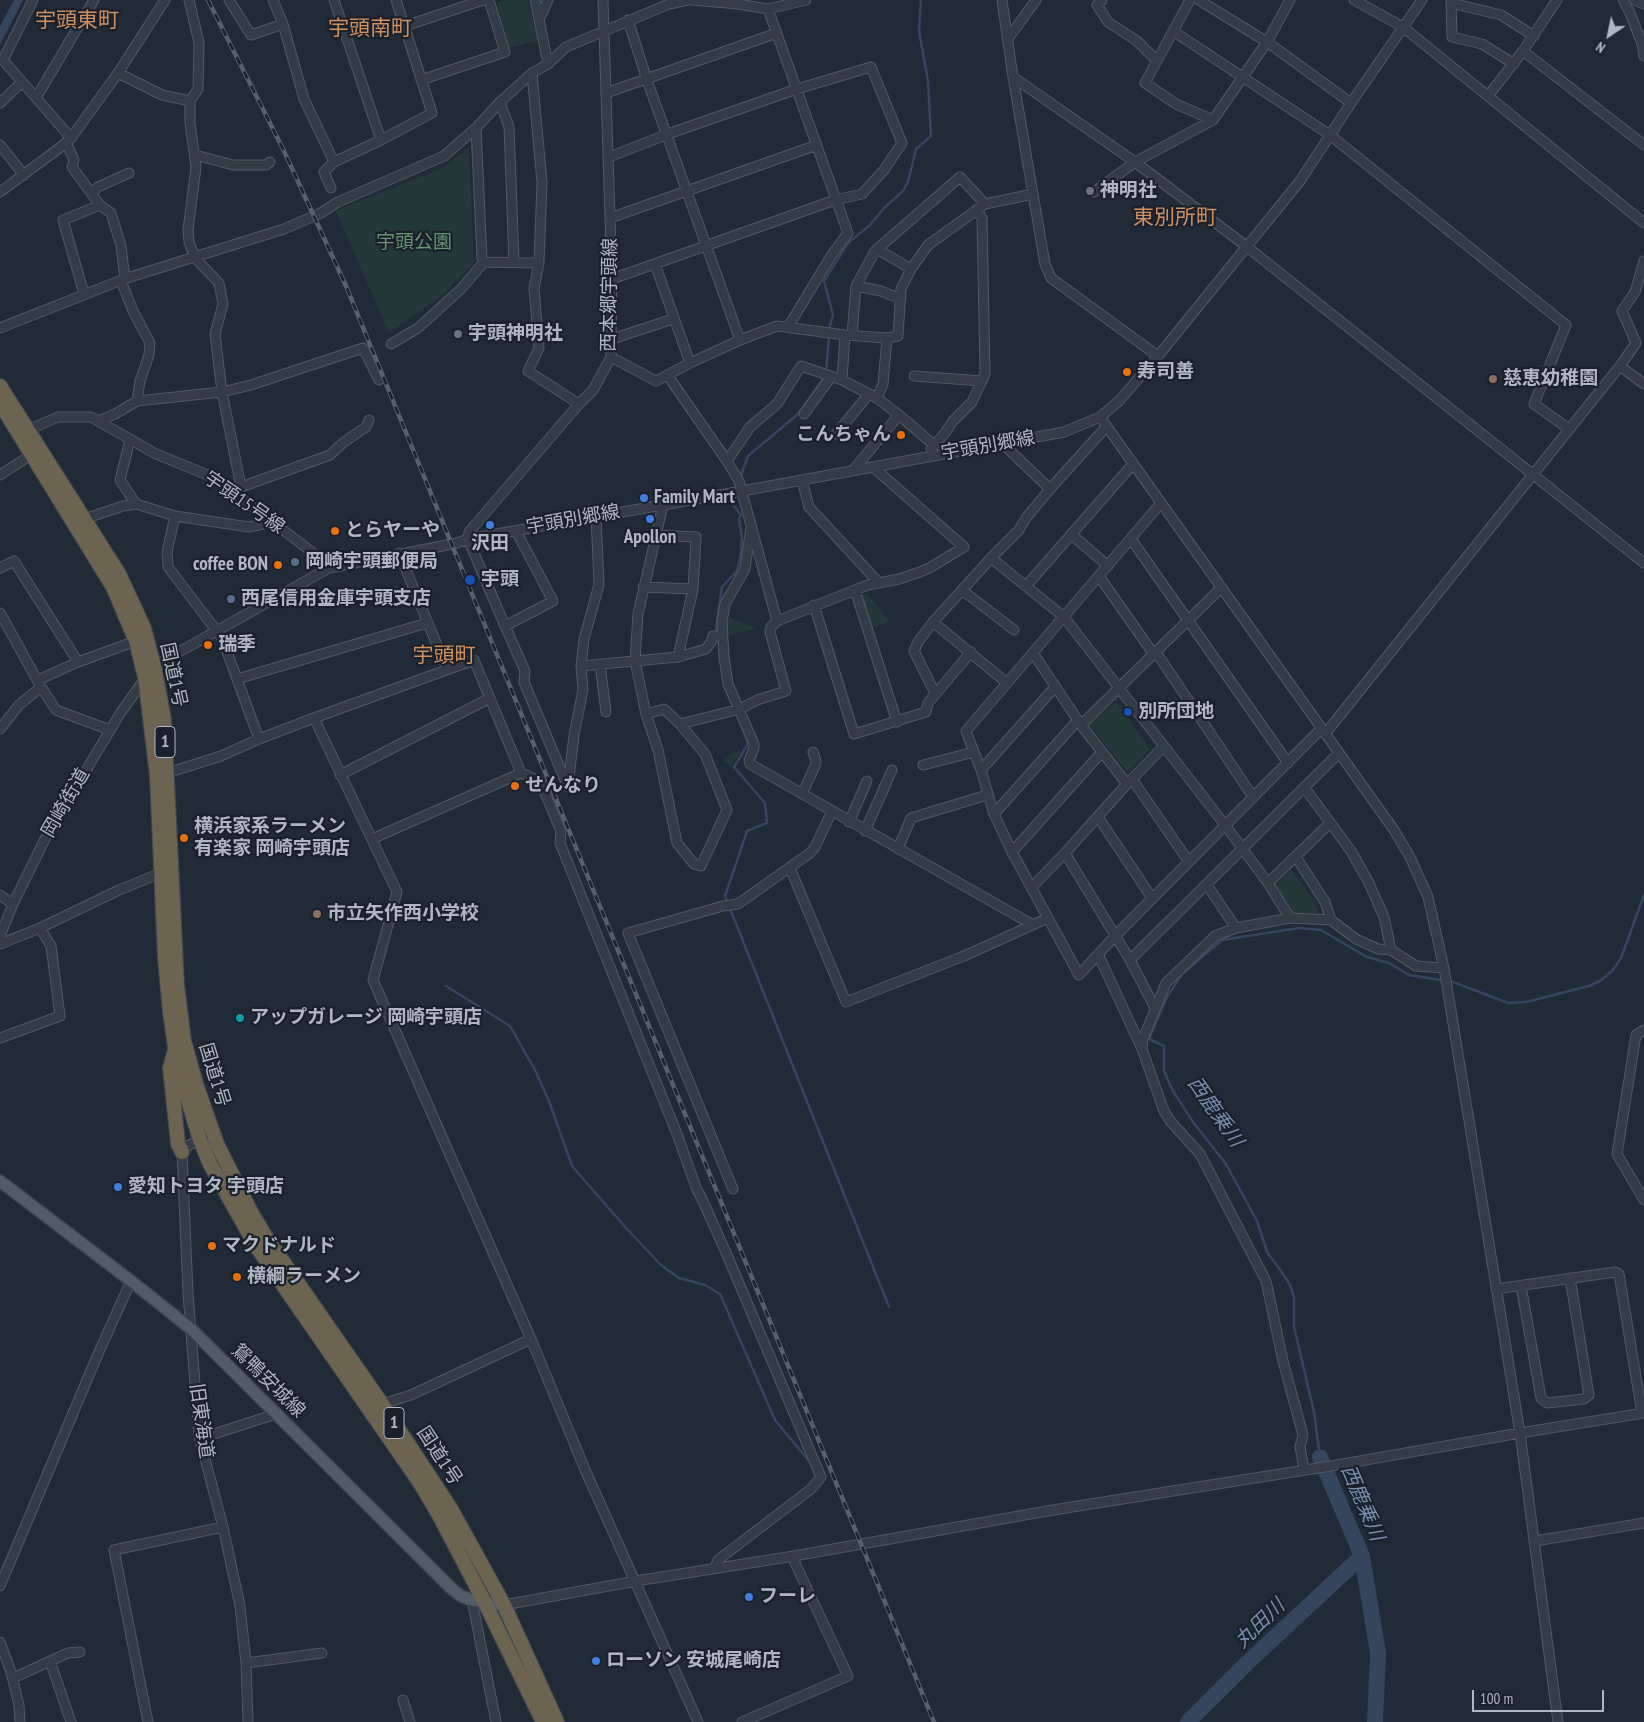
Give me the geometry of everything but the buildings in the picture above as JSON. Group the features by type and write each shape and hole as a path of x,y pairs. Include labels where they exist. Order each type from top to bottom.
{"highway":[{"name":"国道1号","path":"0,386 119,574 144,628 150,672 170,1012 185,1090 200,1140 220,1183 256,1246 418,1480 439,1515 478,1601 543,1722"},
{"name":"国道1号","path":"0,404 113,586 150,672 164,719 177,985 184,1041 196,1084 214,1134 251,1212 266,1236 382,1404 451,1509 504,1605 557,1722"},
{"path":"176,1047 170,1068 178,1144 182,1152"}],"main road":[{"name":"鴛鴨安城線","path":"0,1181 190,1328 452,1589 478,1601 504,1605"}],"street":[{"path":"34,0 3,60 36,98 68,140 74,160 72,167 100,205 111,214 121,246 123,280 133,311 150,343 149,355 140,381 137,401"},
{"path":"36,98 94,0"},
{"path":"0,192 68,140 118,73 165,0"},
{"path":"189,0 199,43 198,89 190,101 190,123 196,167 188,230 189,242 195,258 220,283 223,304 216,334 222,392 228,418 238,490 330,455 344,442 366,427 369,420"},
{"path":"229,0 251,35 283,24"},
{"path":"273,0 283,24 304,99 334,162"},
{"path":"334,0 381,140"},
{"path":"332,188 324,172 334,162 381,140 432,112 396,0"},
{"path":"405,26 483,0"},
{"path":"421,80 505,52 489,0"},
{"path":"535,0 548,64"},
{"path":"539,20 548,0"},
{"name":"西本郷宇頭線","path":"468,539 469,532 593,390 611,357 612,279 603,0"},
{"path":"0,328 123,280 284,229 319,214 338,202 444,156 476,128 500,102 532,73 548,64 566,47 669,4 688,0"},
{"path":"692,0 768,9 806,0"},
{"path":"1002,0 1012,77 1045,264 1051,278 1158,356"},
{"path":"1008,40 1036,0"},
{"path":"1102,0 1097,5 1108,22 1137,41 1156,60"},
{"path":"1190,0 1145,83 1176,104 1213,120"},
{"path":"1199,0 1267,42 1351,103"},
{"path":"1094,192 1135,162 1213,120 1267,42 1290,0"},
{"path":"1354,0 1403,27 1644,223"},
{"name":"宇頭別郷線","path":"399,554 457,543 468,539 596,518 606,514 1003,444 1064,432 1100,417 1119,401 1158,356 1300,181 1422,0"},
{"path":"1488,96 1514,64 1557,0"},
{"path":"1644,4 1634,0 1625,4 1642,44 1644,56"},
{"path":"1514,64 1482,44 1452,37 1451,2 1500,15 1534,36"},
{"path":"768,9 848,233 830,256 788,327"},
{"path":"628,20 647,80 668,134 686,191 740,340"},
{"path":"1173,31 1330,135 1566,325 1534,404 1569,430"},
{"path":"606,93 777,33"},
{"path":"1523,51 1644,145"},
{"path":"608,157 797,89 871,67 902,143 884,170 869,184 862,194 835,200 612,279"},
{"path":"118,73 162,95 190,101"},
{"path":"532,73 542,182 539,262 534,288 539,348 528,371 579,404"},
{"path":"1012,77 1135,162 1246,246 1644,563"},
{"path":"0,102 22,82"},
{"path":"500,102 509,127 514,262"},
{"path":"476,128 482,258 484,262"},
{"path":"0,145 24,175"},
{"path":"610,218 817,145"},
{"path":"195,155 233,164 266,165 270,162"},
{"path":"91,193 98,187 129,173"},
{"path":"842,380 856,286 878,249 960,178 986,204"},
{"path":"611,357 656,381 740,340 777,326 848,335 887,338 898,336 901,289 911,269 928,245 986,204 1033,194"},
{"path":"84,294 62,220 100,205"},
{"path":"925,457 953,421 972,402 985,374 982,218 976,210"},
{"path":"878,249 911,269"},
{"path":"1161,504 966,731 981,770 994,814 1030,888 1079,975 1152,898 1288,762 1323,731 1620,366 1636,343 1622,311 1635,292 1644,261"},
{"path":"484,262 539,262"},
{"path":"391,344 418,328 462,289 484,262"},
{"path":"655,264 690,363"},
{"path":"856,286 881,291 901,299"},
{"path":"612,339 673,319"},
{"path":"836,434 883,384 887,338"},
{"path":"28,430 58,417 94,419 115,414 137,401 222,392 251,385 363,348 379,380"},
{"path":"726,461 750,427 777,404 801,366 842,380 873,396 899,414 934,445"},
{"path":"1620,366 1644,384"},
{"path":"668,376 738,481 777,621"},
{"path":"804,414 831,376"},
{"path":"914,376 982,381"},
{"path":"854,470 899,414"},
{"path":"1100,417 1338,754 1394,830 1417,872 1432,914 1444,968 1520,1433 1558,1722"},
{"name":"宇頭15号線","path":"94,419 156,454 238,490 270,520 325,562 329,568"},
{"path":"935,693 914,651 933,622 1019,530 1050,488 1107,426"},
{"path":"130,440 120,480 136,504"},
{"path":"1003,444 1050,488"},
{"path":"0,475 31,455"},
{"path":"1026,586 1133,464"},
{"path":"680,724 740,709 757,700 786,691 770,632 771,627 777,621 855,590 879,583 899,580 931,567 964,547 873,467"},
{"path":"802,480 810,507 879,583"},
{"path":"84,519 123,506 136,504 176,516 249,527 263,524 270,520"},
{"path":"646,714 664,709 680,724 705,754 728,810 701,866 694,864 677,843 658,750 646,714 635,661 638,614 657,535 662,505"},
{"path":"176,516 167,552 168,568 222,638 259,739"},
{"path":"468,539 525,671 524,682 568,787 574,735 583,690 581,666 584,639 599,584 596,518"},
{"path":"750,526 745,569 725,604 718,636 728,684 754,744 750,764 1033,925"},
{"path":"505,626 553,601 516,531"},
{"path":"1071,534 1108,566"},
{"path":"657,535 696,538 693,589 678,657"},
{"path":"1131,539 1187,622 1288,762"},
{"path":"150,672 216,631 329,568 399,554 447,669"},
{"path":"991,558 1064,617 1225,825 1268,883 1290,918"},
{"path":"0,568 14,561 78,662"},
{"path":"1099,576 1154,653 1160,658 1253,797"},
{"path":"643,587 693,589"},
{"path":"994,814 1079,722 1119,688 1221,588"},
{"path":"855,590 897,722"},
{"path":"962,590 1014,630"},
{"path":"814,605 854,734 926,712 928,703 935,693 971,652"},
{"path":"0,613 56,710 110,730"},
{"path":"933,622 1007,683"},
{"path":"237,679 428,624"},
{"path":"581,666 678,657 706,649 718,636"},
{"path":"0,729 19,705 40,684 78,662 136,641"},
{"path":"1033,654 1079,722 1102,752 1129,782 1189,862"},
{"path":"167,773 221,756 314,718 474,660 520,773"},
{"path":"600,664 606,712"},
{"name":"岡崎街道","path":"0,936 13,904 46,837 121,712 150,672"},
{"path":"981,770 1055,687"},
{"path":"340,775 490,698"},
{"path":"314,718 397,892 373,980 586,1472 698,1722"},
{"path":"1030,888 1164,746"},
{"path":"802,794 815,766 816,761 813,752"},
{"path":"923,765 974,752"},
{"path":"1012,852 1102,752"},
{"path":"1130,960 1338,754"},
{"path":"865,831 892,770"},
{"path":"372,839 520,773 540,781 561,831 560,843 677,1134 697,1190 731,1264 821,1477 811,1490 718,1560 715,1568"},
{"path":"849,822 867,781"},
{"path":"1304,787 1351,851 1368,881 1384,917 1391,950"},
{"path":"898,849 911,818 987,795"},
{"path":"733,1189 628,933 728,905 738,904 810,854 832,811"},
{"path":"1098,817 1152,898"},
{"path":"1268,883 1330,823"},
{"path":"1065,853 1116,935 1155,1008"},
{"path":"1296,857 1325,902 1331,920 1356,940 1378,948 1391,950 1416,966 1444,968"},
{"path":"790,868 846,1002 964,956 1048,918"},
{"path":"0,944 40,928 119,890 161,873"},
{"path":"1207,885 1236,928"},
{"path":"0,895 13,904"},
{"path":"1142,1049 1143,1039 1166,983 1215,936 1236,928 1290,918 1331,920"},
{"path":"0,1038 60,1016 50,946 40,928"},
{"path":"1098,954 1142,1049 1164,1111 1171,1122 1200,1154 1266,1280 1283,1362 1303,1434 1300,1448 1306,1469"},
{"path":"1644,1030 1636,1035 1617,1154 1644,1200"},
{"path":"182,1152 189,1145 214,1134"},
{"name":"旧東海道","path":"182,1152 190,1328 199,1436 223,1526 240,1606 246,1664 248,1722"},
{"path":"504,1605 1053,1510 1337,1465 1643,1413 1620,1274 1615,1272 1496,1289"},
{"path":"1521,1286 1541,1398 1547,1403 1584,1400 1589,1394 1570,1278"},
{"path":"0,1586 94,1363 131,1281"},
{"path":"382,1404 411,1395 530,1339"},
{"path":"199,1436 217,1433 276,1414"},
{"path":"1534,1541 1644,1523"},
{"path":"148,1722 114,1550 223,1526"},
{"path":"742,1722 848,1676 795,1563 794,1556"},
{"path":"478,1601 496,1722"},
{"path":"0,1642 13,1678 19,1705 20,1722"},
{"path":"13,1678 68,1653 80,1652"},
{"path":"246,1664 322,1653"},
{"path":"50,1661 71,1722"},
{"path":"403,1700 410,1722"}],"green space":[{"path":"505,0 527,0 538,41 509,48 497,3"},
{"name":"宇頭公園","path":"469,147 474,263 444,294 389,333 336,211 445,167"},
{"path":"867,593 890,622 871,628 862,595"},
{"path":"726,616 756,628 726,636"},
{"path":"1116,702 1150,749 1128,773 1089,724"},
{"path":"734,752 741,752 731,765 723,761"},
{"path":"1291,869 1315,902 1320,915 1293,917 1275,887"}],"water":[{"path":"14,0 23,0 0,45 0,26"}],"waterway":[{"path":"826,371 830,325 833,315 824,281 848,243 870,225 884,208 903,191 908,182 916,149 931,136 928,81 919,31 921,0"},
{"path":"740,478 748,456 798,414 825,376"},
{"path":"717,633 716,628 722,587 737,571 741,553 742,537 739,519 741,515 733,505 736,495"},
{"path":"718,639 720,651"},
{"path":"745,734 748,744 734,767 765,803 767,823 747,831 725,896 889,1307"},
{"name":"西鹿乗川","path":"1320,1457 1314,1412 1294,1327 1294,1297 1290,1285 1267,1252 1257,1221 1226,1164 1193,1122 1173,1091 1164,1071 1164,1046 1149,1039 1167,997 1182,974 1222,940 1299,928 1321,930 1367,957 1389,963 1409,975 1453,982 1508,1003 1526,1002 1589,986 1600,981 1612,971 1621,958 1644,895"},
{"path":"446,986 510,1026 535,1070 549,1101 572,1166 627,1229 661,1265 679,1278 705,1285 720,1294 775,1420 809,1461"},
{"name":"西鹿乗川","path":"1320,1457 1362,1556 1378,1653 1375,1722"},
{"name":"丸田川","path":"1188,1722 1246,1664 1362,1556"}],"railway":[{"path":"208,0 284,151 346,286 934,1722"}],"place":[{"name":"神明社","path":"1090,191"},
{"name":"宇頭神明社","path":"458,334"},
{"name":"寿司善","path":"1127,372"},
{"name":"慈恵幼稚園","path":"1493,379"},
{"name":"こんちゃん","path":"901,435"},
{"name":"Family Mart","path":"644,498"},
{"name":"Apollon","path":"650,519"},
{"name":"沢田","path":"490,525"},
{"name":"とらヤーや","path":"335,531"},
{"name":"岡崎宇頭郵便局","path":"295,562"},
{"name":"coffee BON","path":"278,565"},
{"name":"宇頭","path":"470,580"},
{"name":"西尾信用金庫宇頭支店","path":"231,599"},
{"name":"瑞季","path":"208,645"},
{"name":"別所団地","path":"1128,712"},
{"name":"せんなり","path":"515,786"},
{"name":"横浜家系ラーメン 有楽家 岡崎宇頭店","path":"184,838"},
{"name":"市立矢作西小学校","path":"317,914"},
{"name":"アップガレージ 岡崎宇頭店","path":"240,1018"},
{"name":"愛知トヨタ 宇頭店","path":"118,1187"},
{"name":"マクドナルド","path":"212,1246"},
{"name":"横綱ラーメン","path":"237,1277"},
{"name":"フーレ","path":"749,1597"},
{"name":"ローソン 安城尾崎店","path":"596,1661"}],"district":[{"name":"宇頭東町","path":"77,21"},
{"name":"宇頭南町","path":"370,29"},
{"name":"東別所町","path":"1175,218"},
{"name":"宇頭町","path":"444,656"}]}
